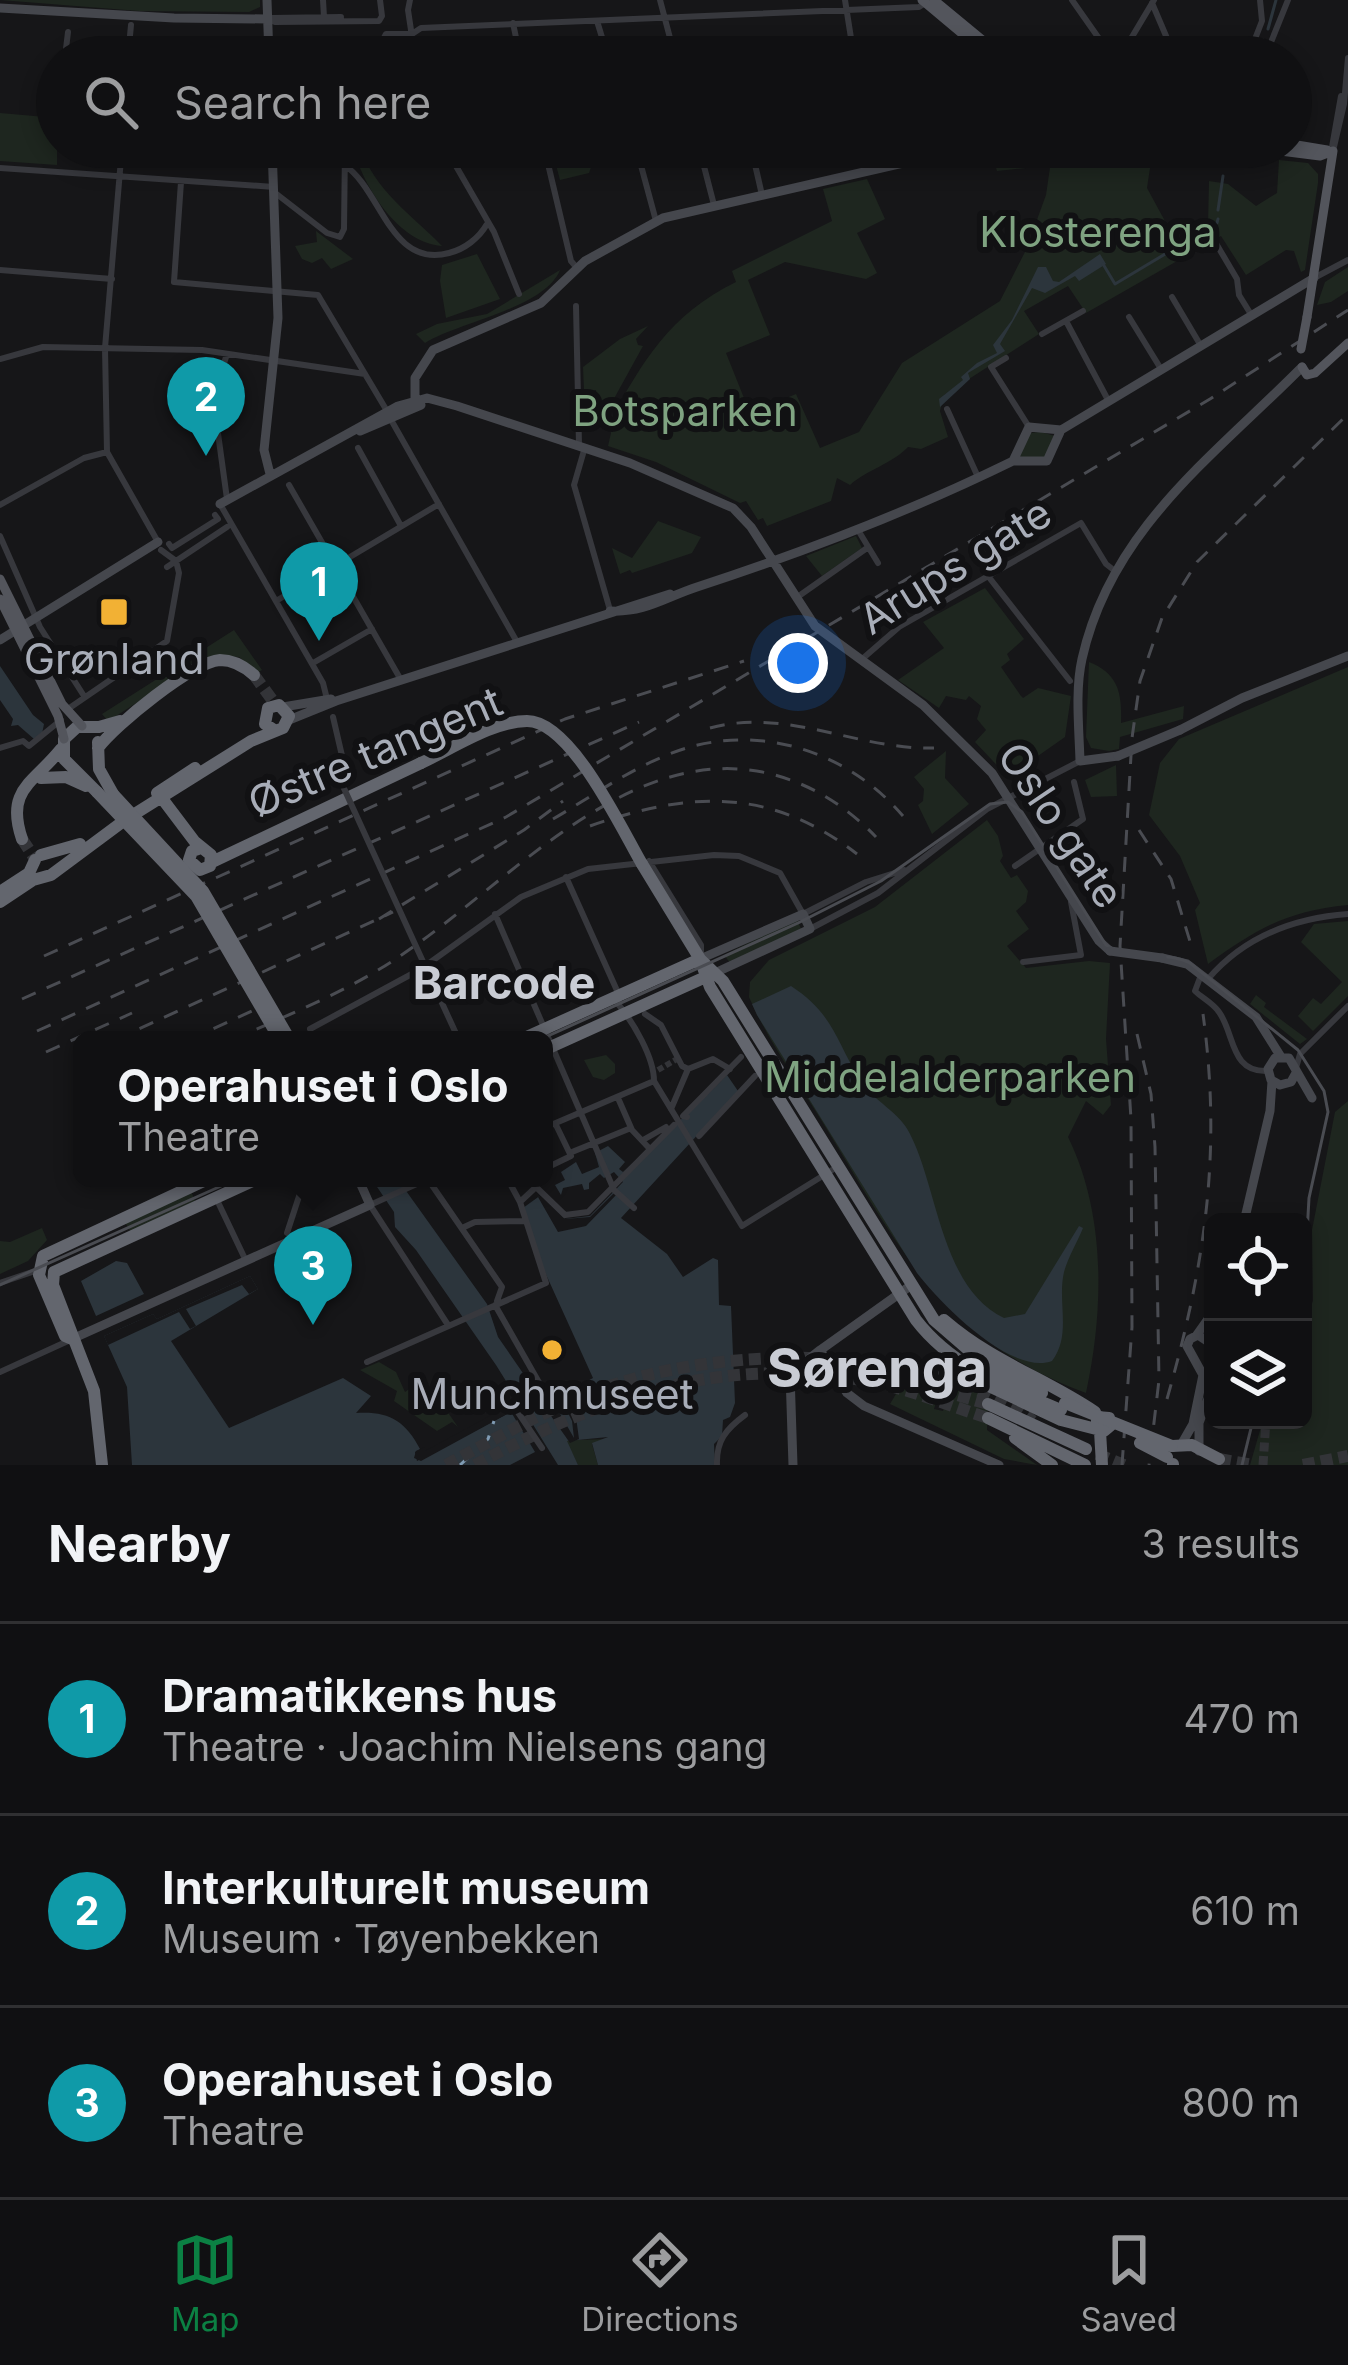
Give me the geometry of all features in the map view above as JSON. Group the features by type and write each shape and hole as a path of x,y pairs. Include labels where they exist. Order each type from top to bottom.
{"highway":[{"path":"34,781 86,767 122,720 210,663 237,664 250,677"},
{"path":"0,892 43,862 164,797 244,736 267,724 283,728 286,713 271,706 267,724 164,797 94,844"},
{"path":"21,830 18,797 63,744 69,730 122,720"},
{"name":"Østre tangent","path":"164,797 202,854 236,847 518,722 550,727 570,747 649,867 700,959 904,1290"},
{"path":"85,727 96,735 102,778 210,901 285,1031"},
{"path":"63,744 72,768 196,896 275,1031"},
{"path":"34,781 66,777 97,792"},
{"path":"0,902 43,862 94,844 158,807 202,854"},
{"path":"540,1031 700,959"},
{"path":"553,1046 711,975"},
{"path":"72,1339 63,1332 40,1279 39,1268 51,1250 191,1187"},
{"path":"102,1465 97,1400 53,1285 54,1273 239,1187"},
{"path":"904,1290 988,1354 1073,1396 1101,1426 1103,1459"},
{"path":"904,1290 944,1350 969,1376 1061,1420 1101,1426"},
{"path":"921,1302 946,1334 979,1360 1063,1407"},
{"path":"944,1350 994,1382 1174,1456 1192,1445 1199,1458 1220,1459"},
{"path":"988,1415 1086,1449"},
{"path":"988,1415 1052,1465"},
{"path":"988,1415 1084,1465"}],"main road":[{"path":"928,1 967,36"},
{"path":"928,1 976,36"},
{"path":"1312,147 1338,150"},
{"path":"1312,155 1338,150"},
{"path":"1338,150 1306,317 1303,368 1322,365 1348,343"},
{"path":"0,579 62,704 85,727"},
{"path":"0,598 58,716 63,744"}],"street":[{"path":"267,0 268,36"},
{"path":"323,0 324,17"},
{"path":"268,19 379,21 380,0"},
{"path":"410,0 412,34"},
{"path":"659,0 669,36"},
{"path":"766,14 767,0"},
{"path":"845,0 851,36"},
{"path":"1072,0 1100,36"},
{"path":"1256,36 1262,21 1259,0"},
{"path":"1273,36 1288,0"},
{"path":"385,36 412,34 421,28 847,10 928,1"},
{"path":"1130,36 1152,1"},
{"path":"1152,1 1166,36"},
{"path":"0,8 128,21 341,17"},
{"path":"597,21 602,36"},
{"path":"513,23 516,36"},
{"path":"129,36 130,25"},
{"path":"68,32 68,36"},
{"path":"1338,150 1348,58"},
{"path":"0,168 274,190 327,233 340,236 344,168"},
{"path":"0,748 23,741 29,746 56,727 87,694 165,644 179,579 176,561 107,452 105,349 121,168"},
{"path":"270,474 264,450 278,291 273,168"},
{"path":"348,168 358,176 392,230 418,251 453,252 474,240 487,224"},
{"path":"456,168 519,294"},
{"path":"549,168 577,268"},
{"path":"642,168 656,221"},
{"path":"705,168 714,205"},
{"path":"756,168 763,195"},
{"path":"221,506 270,474 414,403 417,373 434,350 541,303 577,268 656,221 881,168"},
{"path":"181,182 174,282 320,296 517,642"},
{"path":"1214,240 1252,316"},
{"path":"286,713 770,562 1013,461 1047,461 1061,430 1348,260"},
{"path":"0,270 112,279"},
{"path":"1172,297 1201,346"},
{"path":"576,306 582,446 574,485 610,611"},
{"path":"1042,334 1083,311"},
{"path":"1129,317 1161,369"},
{"path":"1066,321 1108,400"},
{"path":"0,359 38,347 202,350 365,374"},
{"path":"0,640 163,545 172,548 218,519 213,397 227,354"},
{"path":"1006,358 991,367 1029,427"},
{"path":"1080,760 1082,662 1115,571 1156,510 1303,368"},
{"name":"Oslo gate","path":"414,403 427,398 582,446 727,504 748,523 818,630 940,719 983,763 1110,951 1182,961 1260,1021 1279,1071 1246,1213"},
{"path":"947,409 977,477"},
{"path":"1029,427 1061,430"},
{"path":"1013,461 1029,427"},
{"path":"358,448 401,526"},
{"path":"0,505 84,458 107,452"},
{"path":"289,485 401,680"},
{"path":"276,601 439,504"},
{"path":"221,506 312,664 328,701"},
{"name":"Arups gate","path":"862,660 899,627 1082,523 1115,571"},
{"path":"856,526 878,563"},
{"path":"167,567 227,527"},
{"path":"0,536 87,694"},
{"path":"795,599 867,548"},
{"path":"988,576 1070,681"},
{"path":"312,664 372,629"},
{"path":"711,975 876,894 987,808 1080,760 1118,756 1241,698 1348,656"},
{"path":"333,717 343,760"},
{"path":"342,782 455,1031"},
{"path":"1015,866 1083,819 1074,782"},
{"path":"310,1030 421,969 530,892 566,877 724,855 763,863 787,881 810,929"},
{"path":"700,959 904,869"},
{"path":"566,877 656,1070 654,1081 742,1226 831,1171"},
{"path":"1023,962 1081,955 1070,892"},
{"path":"495,914 545,1031"},
{"path":"1296,1070 1254,1071 1238,1057 1219,1012 1195,991 1204,977 1279,926 1348,914"},
{"path":"1279,1071 1348,1006"},
{"path":"646,1014 661,1025 677,1058 688,1069"},
{"path":"1279,1071 1312,1098 1296,1070 1300,1054"},
{"path":"553,1055 584,1113 596,1148 634,1208"},
{"path":"687,1118 683,1116 741,1057"},
{"path":"671,1108 688,1069 709,1059 730,1069"},
{"path":"1279,1071 1296,1070"},
{"path":"699,1136 754,1076"},
{"path":"553,1126 654,1081"},
{"path":"618,1098 632,1130 649,1148"},
{"path":"540,1187 565,1215 588,1212 674,1123 643,1140"},
{"path":"556,1125 572,1151"},
{"path":"572,1151 596,1148 632,1130"},
{"path":"553,1165 572,1151"},
{"path":"287,1233 302,1187"},
{"path":"362,1187 451,1324"},
{"path":"0,1371 411,1187"},
{"path":"434,1187 502,1287 496,1305 549,1400"},
{"path":"367,1362 546,1283 512,1187"},
{"path":"520,1202 533,1187"},
{"path":"215,1198 246,1261"},
{"path":"462,1228 475,1222 526,1221"},
{"path":"0,1283 39,1268 54,1273"},
{"path":"793,1465 790,1374 904,1290"},
{"path":"1204,1373 1187,1346 1207,1321"},
{"path":"1200,1333 1204,1337"},
{"path":"819,1350 848,1393 864,1406 999,1465"},
{"path":"1174,1456 1204,1396"},
{"path":"1199,1458 1204,1403"},
{"path":"513,1406 542,1448"},
{"path":"717,1465 717,1448 728,1427 746,1415"}],"green space":[{"path":"0,0 260,0 260,7 249,12 139,11"},
{"path":"0,113 36,116 36,164 0,161"},
{"name":"Botsparken","path":"1312,167 1318,174 1305,270 1301,272 1294,251 1286,250 1246,275 1221,236 1086,313 1068,286 1024,311 1039,334 944,395 940,411 948,437 921,449 908,447 850,485 837,478 831,501 767,526 746,501 740,503 656,462 608,446 608,424 646,360 675,325 736,282 732,271 832,221 823,189 867,179 885,219 857,233 877,273 866,279 785,262 748,280 770,335 726,353 750,413 796,394 820,448 859,432 902,363 1000,301 1046,195 1050,168 1150,168 1147,188 1178,245 1208,226 1209,181 1228,184 1256,206 1277,193 1279,168"},
{"path":"360,168 370,168 395,201 442,246 426,243 398,224"},
{"path":"557,168 591,168 589,173 560,180"},
{"path":"316,231 353,259 331,269 322,258 312,263 302,259 295,246 317,242"},
{"path":"477,254 500,299 446,318 442,265"},
{"path":"1348,267 1348,291 1317,305 1325,282"},
{"path":"560,270 551,283 520,304 425,343 416,334 437,324 487,314"},
{"name":"Botsparken","path":"648,326 636,339 643,346 605,415 598,410 596,390 591,391 592,407 585,413 583,367 620,339"},
{"path":"1030,433 1055,436 1046,458 1022,459 1019,456"},
{"path":"658,521 701,537 692,553 620,574 612,548 632,558"},
{"path":"856,536 862,548 822,576 806,556"},
{"path":"985,588 1024,639 1007,654 1010,660 1001,667 1021,696 1038,688 1071,696 1065,737 1008,777 975,742 986,730 977,719 981,706 969,696 966,700 946,696 939,708 898,680 944,648 923,622"},
{"path":"234,630 262,670 257,673 239,657 210,656 116,716 107,720 102,714"},
{"path":"1089,662 1117,686 1121,723 1184,706 1183,719 1120,737 1119,749 1091,748 1086,737"},
{"path":"1348,667 1348,905 1274,923 1208,964 1195,910 1200,903 1180,856 1149,815 1160,763 1179,739"},
{"path":"946,751 945,778 969,804 932,834 918,805 924,789 914,777"},
{"path":"1116,765 1117,796 1091,797 1085,780"},
{"name":"Middelalderparken","path":"987,820 998,836 1000,861 1028,891 1026,902 1016,911 1029,929 1007,946 1026,968 1110,963 1106,1039 1111,1105 1103,1115 1086,1101 1068,1137 1089,1198 1098,1263 1096,1329 1086,1393 1036,1371 994,1345 929,1284 876,1210 749,997 750,982 769,960 875,907"},
{"path":"797,919 801,929 731,964 724,955"},
{"path":"1348,921 1348,996 1313,1031 1298,1016 1313,998 1321,1004 1342,982 1301,942 1314,924"},
{"path":"1256,995 1266,1003 1264,1007 1307,1039 1300,1044 1250,1004"},
{"path":"606,1055 615,1064 615,1073 604,1080 593,1077 584,1060"},
{"path":"1348,1101 1348,1465 1250,1465 1260,1429 1312,1429 1312,1230 1335,1112"},
{"path":"191,1191 196,1203 131,1232 124,1221"},
{"path":"42,1228 47,1240 28,1261 0,1274 0,1241 10,1242"},
{"path":"917,1359 946,1369 934,1409 943,1411 948,1395 940,1393 949,1368 988,1395 987,1430 1037,1465 1004,1459 890,1404"},
{"path":"379,1362 396,1372 405,1392 424,1378 458,1427 452,1422 437,1431 394,1401 397,1391 360,1370"},
{"path":"563,1436 609,1439 592,1444 598,1465 578,1465"}],"shaded area":[{"path":"1100,254 1106,264 1079,281 1075,276 1045,293 1032,288 1000,344 1005,351 968,373 970,379 940,407 939,399 961,377 997,353 993,345 1012,320 1038,267 1046,267 1053,281 1059,282"},
{"path":"0,666 44,724 42,734 34,739 18,725 11,726 13,719 0,700"},
{"path":"791,986 825,1017 865,1087 906,1126 954,1261 983,1304 1004,1318 1025,1314 1079,1226 1083,1228 1064,1272 1063,1329 1052,1361 1035,1363 997,1348 959,1318 917,1273 752,1004"},
{"path":"727,1075 738,1091 621,1218 667,1254 683,1277 713,1258 718,1260 719,1305 731,1306 735,1403 714,1444 715,1465 598,1465 592,1443 608,1437 567,1441 578,1465 558,1465 496,1365 395,1227 394,1212 377,1187 403,1187 487,1304 498,1337 545,1405 578,1392 576,1387 593,1378 539,1259 523,1208 541,1195 565,1219 590,1216 623,1182 614,1172 604,1178 600,1174 589,1189 584,1190 582,1184 563,1188 561,1195 555,1185 565,1180 561,1172 576,1162 582,1174 599,1167 595,1153 608,1146 625,1162 619,1169 623,1172"},
{"path":"116,1261 127,1263 144,1294 96,1316 81,1281"},
{"path":"250,1276 258,1289 171,1341 229,1428 343,1378 371,1396 356,1413 386,1416 402,1424 420,1449 415,1452 417,1461 511,1412 535,1452 510,1465 132,1465 127,1387 104,1336 153,1314 157,1319"}],"pier":[{"path":"617,1190 586,1226 558,1232 538,1197 565,1219 590,1217"},
{"path":"250,1276 258,1289 249,1294 242,1285 186,1309 196,1326 190,1329 179,1312 108,1345 104,1336 153,1314 157,1319"},
{"path":"551,1398 574,1438 561,1399 565,1398 576,1417 579,1439 570,1443 544,1406"},
{"path":"508,1406 511,1412 421,1461 414,1458 416,1451 425,1447 425,1451"}],"waterway":[{"path":"1268,29 1276,0"},
{"path":"1218,210 1223,176"},
{"path":"1103,264 1115,284 1218,219"}],"ferry route":[{"path":"460,1465 488,1439 494,1421"}],"tunnel":[{"path":"254,675 276,705"},
{"path":"22,839 35,859"},
{"path":"658,1070 677,1059"},
{"path":"446,1465 549,1411 613,1385 661,1372 771,1358 885,1365 939,1377 989,1395 1033,1421"},
{"path":"872,1370 988,1404"},
{"path":"475,1465 619,1401 667,1387 767,1373 873,1382 988,1418"},
{"path":"1263,1465 1265,1429"},
{"path":"1097,1454 1124,1465"},
{"path":"1303,1465 1348,1456"},
{"path":"1219,1459 1253,1465"}],"tram line":[{"path":"553,1034 881,881 990,804 1008,802 1022,812 1106,945 1126,953 1190,963 1298,1050 1324,1091 1328,1112 1308,1213"},
{"path":"0,1285 219,1187"},
{"path":"1242,1465 1251,1429"}],"railway":[{"path":"37,1031 506,817 1210,399 1348,310"},
{"path":"1122,1465 1132,1327 1131,1119 1120,946 1132,738 1140,681 1162,618 1197,562 1348,414"},
{"path":"44,956 565,719 744,661"},
{"path":"22,999 639,722"},
{"path":"710,728 767,723 934,748"},
{"path":"553,819 652,761 731,740 795,747 825,758 880,792 903,816"},
{"path":"252,1031 383,967 573,825 667,778 716,769 783,777 826,797 876,837"},
{"path":"379,919 563,801"},
{"path":"590,826 662,806 728,802 793,816 857,854"},
{"path":"1139,830 1171,879 1192,948"},
{"path":"135,1031 393,912"},
{"path":"208,1031 254,1010"},
{"path":"92,1031 132,1013"},
{"path":"1167,1399 1191,1302 1206,1208 1211,1114 1203,1014"},
{"path":"1137,1034 1151,1094 1155,1147 1159,1380 1149,1465"},
{"path":"46,1052 73,1040"}],"place":[{"name":"Interkulturelt museum","path":"206,456"},
{"name":"Grønland","path":"114,612"},
{"name":"Dramatikkens hus","path":"319,641"},
{"name":"Operahuset i Oslo","path":"313,1325"},
{"name":"Munchmuseet","path":"552,1350"}],"district":[{"name":"Barcode","path":"504,983"},
{"name":"Sørenga","path":"877,1368"}],"park label":[{"name":"Klosterenga","path":"1098,232"}]}
